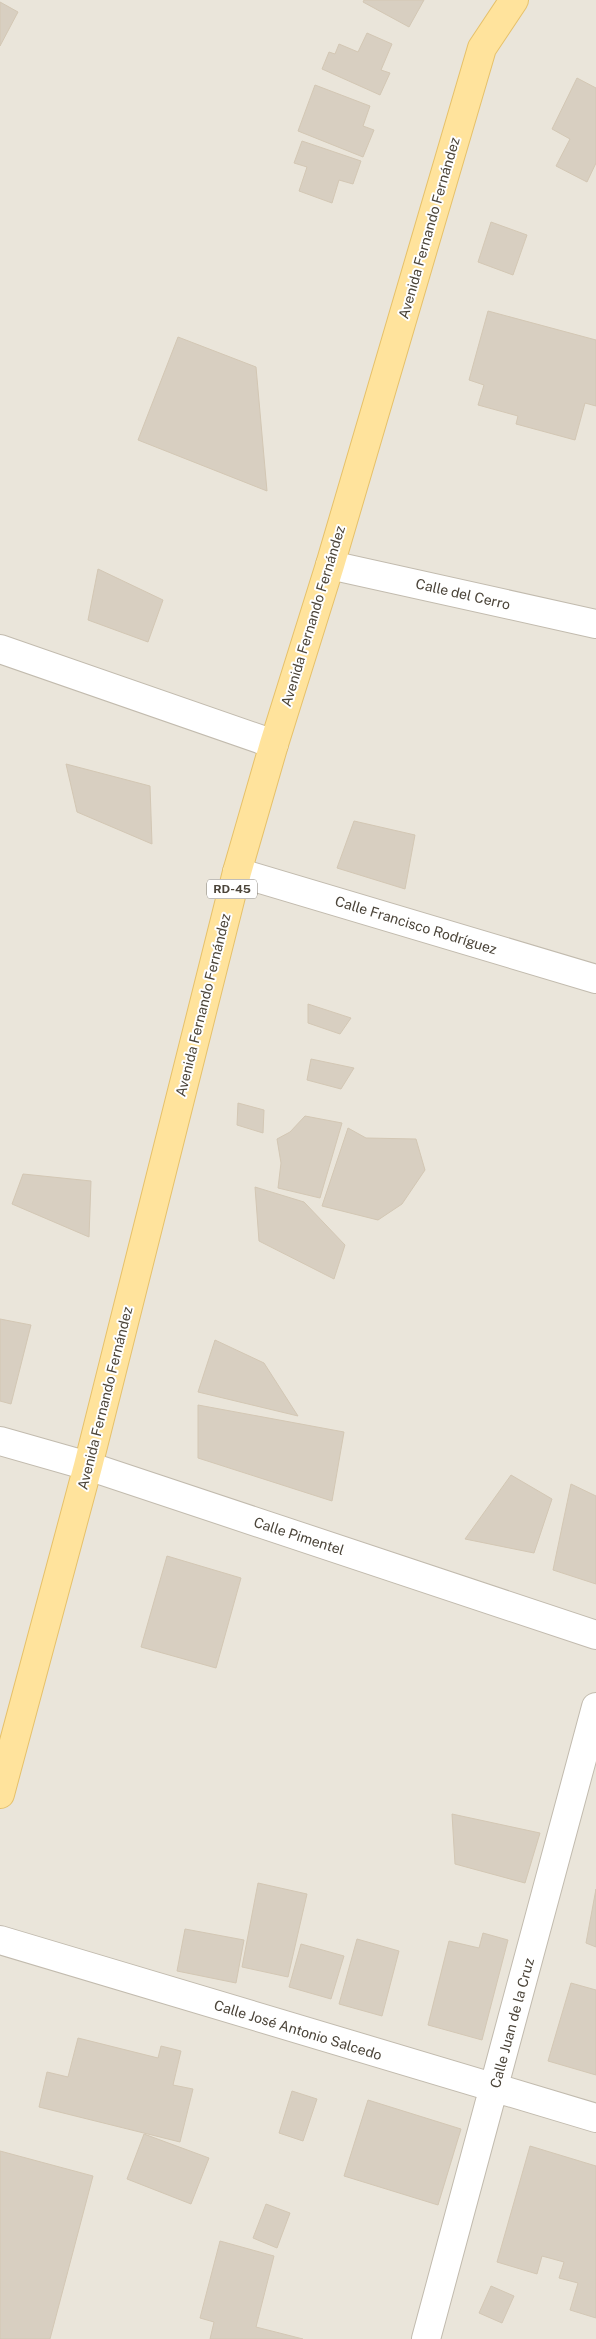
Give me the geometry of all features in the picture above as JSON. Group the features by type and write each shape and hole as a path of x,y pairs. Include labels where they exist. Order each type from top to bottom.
{"main road":[{"name":"Avenida Fernando Fernández","path":"0,1794 88,1466 237,872 274,744 330,565 482,48 514,0"}],"street":[{"name":"Calle del Cerro","path":"330,565 596,624"},
{"path":"0,649 274,744"},
{"name":"Calle Francisco Rodríguez","path":"237,872 596,979"},
{"name":"Calle Pimentel","path":"0,1440 88,1466 596,1635"},
{"name":"Calle Juan de la Cruz","path":"426,2339 596,1707"},
{"name":"Calle José Antonio Salcedo","path":"0,1940 596,2118"}],"shaded area":[{"path":"0,0 596,0 596,2339 0,2339"}],"building":[{"path":"364,0 424,0 409,27 363,2"},
{"path":"0,2 18,12 0,46"},
{"path":"367,33 392,44 381,70 390,73 380,95 322,69 329,52 335,54 339,44 358,52"},
{"path":"577,78 596,88 596,163 587,182 556,166 570,139 552,129"},
{"path":"315,85 370,106 363,126 374,130 363,157 298,131"},
{"path":"302,141 361,161 353,184 339,180 332,203 299,191 307,167 294,163"},
{"path":"491,222 527,235 513,275 478,262"},
{"path":"488,311 596,340 596,406 585,403 575,440 516,424 518,416 478,405 484,385 469,380"},
{"path":"178,337 256,367 267,491 138,440"},
{"path":"98,569 163,600 148,642 88,620"},
{"path":"66,764 150,786 152,844 77,812"},
{"path":"354,821 415,835 405,889 337,868"},
{"path":"308,1004 351,1018 340,1034 308,1023"},
{"path":"311,1059 354,1068 341,1089 307,1080"},
{"path":"238,1103 264,1110 263,1133 237,1125"},
{"path":"305,1116 342,1123 320,1198 278,1188 281,1163 277,1139 290,1132"},
{"path":"348,1128 366,1138 416,1139 425,1170 402,1204 378,1220 322,1206"},
{"path":"23,1174 91,1181 89,1237 12,1204"},
{"path":"255,1187 304,1202 345,1245 334,1279 259,1241"},
{"path":"0,1319 31,1325 11,1404 0,1401"},
{"path":"215,1340 264,1363 298,1416 198,1392"},
{"path":"198,1405 344,1432 332,1501 198,1458"},
{"path":"511,1475 552,1499 534,1553 465,1539"},
{"path":"571,1484 596,1496 596,1584 553,1570"},
{"path":"167,1556 241,1578 216,1668 141,1647"},
{"path":"452,1814 540,1833 525,1883 455,1864"},
{"path":"258,1883 307,1894 288,1977 242,1967"},
{"path":"596,1889 596,1947 586,1943"},
{"path":"185,1929 244,1940 236,1983 177,1971"},
{"path":"483,1933 508,1940 482,2040 428,2025 449,1941 479,1948"},
{"path":"357,1939 399,1951 382,2016 339,2004"},
{"path":"301,1944 344,1956 331,1999 289,1987"},
{"path":"571,1983 596,1990 596,2075 548,2061"},
{"path":"78,2038 158,2058 161,2046 181,2051 173,2085 193,2089 180,2142 39,2107 47,2072 68,2077"},
{"path":"292,2091 317,2099 303,2141 279,2133"},
{"path":"368,2100 461,2129 438,2205 344,2176"},
{"path":"144,2134 209,2158 191,2204 127,2179"},
{"path":"530,2146 596,2166 596,2318 570,2310 578,2283 559,2278 564,2262 542,2256 537,2274 497,2262"},
{"path":"0,2151 93,2176 50,2339 0,2339"},
{"path":"266,2204 290,2213 277,2248 253,2238"},
{"path":"220,2241 274,2256 256,2327 303,2339 210,2339 214,2322 200,2318"},
{"path":"491,2286 514,2296 502,2323 479,2313"}]}
